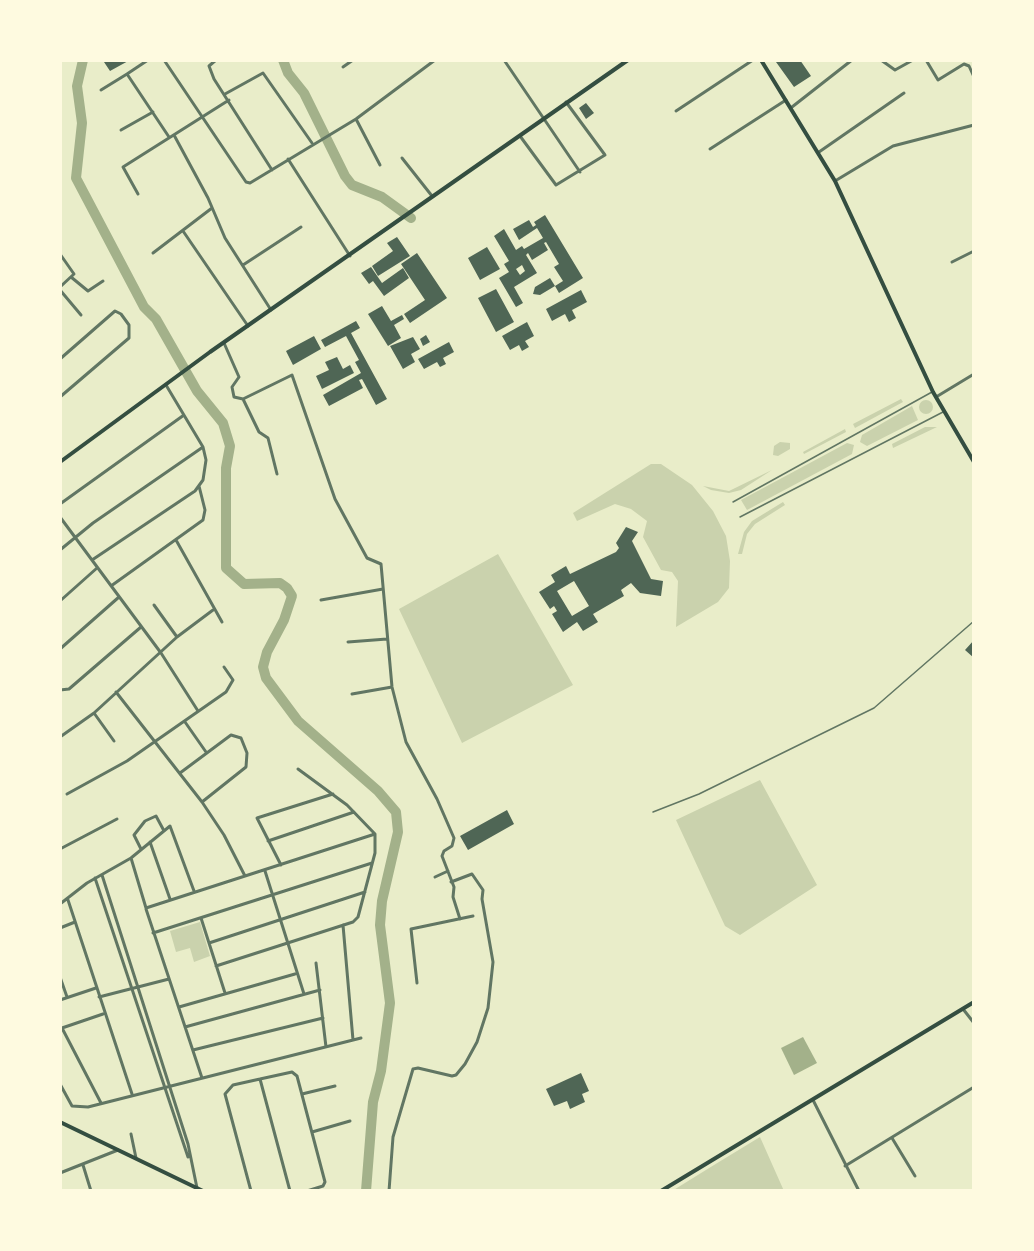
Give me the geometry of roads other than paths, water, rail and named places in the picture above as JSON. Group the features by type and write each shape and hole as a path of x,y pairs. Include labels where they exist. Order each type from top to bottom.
{"main road":[{"path":"60,462 224,342 628,60"},
{"path":"761,60 792,107 835,181 933,392 974,462"},
{"path":"661,1191 974,1002"},
{"path":"60,1122 203,1191"}],"street":[{"path":"101,90 148,60"},
{"path":"164,60 246,182 250,183 356,119 435,60"},
{"path":"216,60 210,64 210,72 272,170"},
{"path":"343,67 353,60"},
{"path":"504,60 580,172"},
{"path":"676,111 753,60"},
{"path":"792,107 852,60"},
{"path":"881,60 895,70 913,60"},
{"path":"926,60 938,80 964,64 969,66 974,77"},
{"path":"225,94 263,73 313,143"},
{"path":"127,74 170,137"},
{"path":"819,152 904,93"},
{"path":"138,195 122,168 229,100"},
{"path":"710,149 787,100"},
{"path":"520,136 553,183 559,185 604,155 566,102"},
{"path":"121,130 153,112"},
{"path":"356,119 380,165"},
{"path":"835,181 893,146 974,125"},
{"path":"174,135 225,238 271,310"},
{"path":"402,158 432,196"},
{"path":"288,159 350,256"},
{"path":"153,253 212,208"},
{"path":"243,265 301,227"},
{"path":"183,231 248,326"},
{"path":"952,262 974,251"},
{"path":"60,254 74,272 60,288 81,315"},
{"path":"71,277 88,291 103,281"},
{"path":"60,359 116,311 126,319 131,332 129,338 60,397"},
{"path":"224,342 240,377 232,387 231,392 234,397 243,399 292,375 332,493 367,558 381,564 392,687 406,742 437,799 454,838 452,846 442,855 460,919"},
{"path":"936,397 974,374"},
{"path":"92,560 199,486 204,475 203,447 166,384"},
{"path":"243,399 259,432 268,438 277,474"},
{"path":"60,504 184,415"},
{"path":"60,550 203,447"},
{"path":"111,586 205,518 199,486"},
{"path":"60,517 161,653 198,711"},
{"path":"176,540 213,610 222,622"},
{"path":"60,601 98,568"},
{"path":"321,600 382,589"},
{"path":"60,649 119,597"},
{"path":"154,605 177,637"},
{"path":"60,737 94,713 177,637 213,610"},
{"path":"60,690 69,689 141,627"},
{"path":"348,642 387,639"},
{"path":"67,794 127,762 232,685 232,677 224,667"},
{"path":"352,694 392,687"},
{"path":"116,692 202,802 224,835 245,876"},
{"path":"94,713 114,741"},
{"path":"184,722 206,752"},
{"path":"180,773 206,752 235,735 242,741 248,762 243,770 202,802"},
{"path":"216,966 343,925 357,918 372,863 375,834 333,794 298,769"},
{"path":"281,865 257,823 258,818 333,794"},
{"path":"268,841 354,812"},
{"path":"141,849 134,835 145,821 156,816 164,829"},
{"path":"60,849 117,819"},
{"path":"60,904 95,878 131,858 170,826 194,891"},
{"path":"146,908 375,834"},
{"path":"150,842 170,899"},
{"path":"131,858 153,933 202,1078"},
{"path":"153,933 372,863"},
{"path":"265,871 295,974 304,994"},
{"path":"435,877 448,871"},
{"path":"389,1191 393,1137 413,1069 418,1068 452,1076 465,1064 477,1042 488,1008 493,962 482,899 483,890 472,874 451,882"},
{"path":"102,875 165,1088 190,1161"},
{"path":"95,878 132,989 170,1087 184,1130 197,1188"},
{"path":"208,943 365,892"},
{"path":"68,900 103,1014 132,1094"},
{"path":"417,982 411,930 473,916"},
{"path":"201,918 225,993"},
{"path":"60,928 75,922"},
{"path":"343,925 353,1040"},
{"path":"114,937 120,935"},
{"path":"316,963 326,1047"},
{"path":"178,1007 295,974"},
{"path":"60,977 67,998"},
{"path":"99,997 169,979"},
{"path":"60,1000 96,988"},
{"path":"185,1027 320,990"},
{"path":"963,1009 974,1023"},
{"path":"101,1103 61,1029 103,1014"},
{"path":"193,1050 323,1018"},
{"path":"60,1084 69,1102 76,1108 170,1087 361,1038"},
{"path":"251,1191 225,1094 232,1085 294,1072 325,1182 323,1186 308,1191"},
{"path":"260,1079 290,1191"},
{"path":"302,1094 335,1086"},
{"path":"845,1166 974,1087"},
{"path":"813,1100 859,1191"},
{"path":"312,1132 350,1121"},
{"path":"179,1131 184,1130"},
{"path":"131,1134 136,1158"},
{"path":"892,1138 915,1176"},
{"path":"60,1173 119,1150"},
{"path":"83,1165 91,1191"}],"lane":[{"path":"733,502 933,392"},
{"path":"740,517 943,411"},
{"path":"653,812 699,794 874,708 974,621"}],"waterway":[{"path":"83,60 77,86 82,123 76,178 144,307 156,319 197,391 223,423 230,446 226,468 226,568 244,584 280,583 292,596 284,620 267,652 263,667 266,678 298,721 378,791 396,812 398,832 382,901 380,925 390,1003 381,1071 373,1102 366,1191"},
{"path":"283,60 288,73 304,93 345,176 352,185 382,197 411,218"}]}
